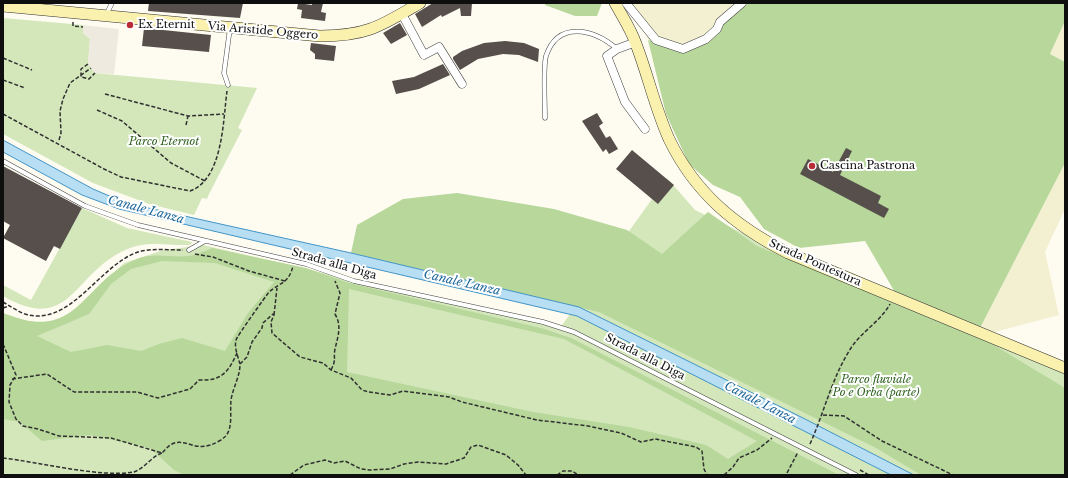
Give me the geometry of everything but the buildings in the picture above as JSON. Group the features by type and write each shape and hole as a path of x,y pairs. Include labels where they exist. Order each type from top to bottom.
{"main road":[{"name":"Via Aristide Oggero","path":"3,6 230,28 320,36 339,36 371,30 420,3"},
{"name":"Strada Pontestura","path":"615,3 636,42 669,138 691,176 713,202 746,228 770,244 1065,368"}],"street":[{"path":"626,3 656,40 683,49 706,39 717,29 720,22 742,3"},
{"path":"402,14 424,55 439,46 462,84"},
{"path":"636,42 617,49 607,56 625,102 645,129"}],"lane":[{"path":"106,15 112,3"},
{"path":"228,85 224,73 230,28"},
{"path":"545,118 546,57 554,41 570,32 589,32 606,39 617,49"},
{"name":"Strada alla Diga","path":"3,161 85,206 138,226 294,261 354,281 543,322 574,332 856,475"},
{"path":"189,250 205,241"}],"path":[{"path":"3,58 32,70"},
{"path":"81,77 81,69 88,64"},
{"path":"59,140 61,133 60,111 63,99 70,83 81,77 91,68"},
{"path":"81,77 89,79 95,73"},
{"path":"3,80 25,88"},
{"path":"3,114 121,177 190,191 206,181 219,150 228,85"},
{"path":"105,94 188,116 224,114"},
{"path":"97,110 122,121 171,163 206,181"},
{"path":"186,126 188,116"},
{"path":"3,302 25,314 48,315 58,312 71,303 124,258 138,252 152,249 189,250 198,255 213,257 249,271 285,281"},
{"path":"3,458 85,472 114,474 134,472 172,444 182,443 205,448 225,438 231,423 232,390 240,374 240,364 236,344 238,335 253,316 265,297 291,276 294,261"},
{"path":"330,272 338,285 340,293 335,314 339,321 339,331 335,349 336,360 331,370"},
{"path":"277,287 272,333 300,357 323,363 331,370 351,378 362,390 390,395 403,391 449,397 462,402 537,420 588,426 621,433 641,442 655,439 696,447 702,451 704,469 707,475"},
{"path":"810,445 839,372 851,348 864,332 885,314 894,297"},
{"path":"3,308 9,306"},
{"path":"240,364 247,357 252,342 262,328 263,323 270,314 274,315"},
{"path":"3,345 5,353 16,375 12,379 9,402 16,419 23,426 59,436 112,438 162,452"},
{"path":"12,379 47,374 74,392 137,392 158,398 190,389 199,380 214,380 230,369 237,353"},
{"path":"823,415 844,416 882,441 953,475"},
{"path":"724,475 733,467 739,458 757,450 777,434"},
{"path":"290,475 304,465 325,460 334,463 345,461 361,469 369,470 390,470 404,464 418,462 446,464 464,458 471,447 478,445 506,455 518,465 526,475"},
{"path":"787,473 800,446"},
{"path":"856,468 869,475"},
{"path":"557,475 563,471 572,470 578,475"}],"shaded area":[{"path":"632,3 744,3 688,51 648,40"},
{"path":"1065,21 1065,62 1050,54"},
{"path":"83,25 119,29 114,74 95,73 88,64 90,39 83,33"},
{"path":"1065,163 1065,209 1045,252 1059,315 991,333 980,328"}],"green space":[{"path":"545,3 602,3 597,16 575,16 545,5"},
{"path":"744,3 1065,3 1065,21 1050,54 1065,62 1065,163 980,328 896,294 865,241 799,248 764,229 740,197 713,185 689,164 666,114 648,40 688,51"},
{"name":"Parco Eternot","path":"3,18 83,25 83,33 90,39 88,64 95,73 257,88 238,128 242,130 207,199 202,198 194,215 149,204 93,183 3,134"},
{"path":"667,178 695,210 753,238 1065,371 1065,475 3,475 3,313 46,327 75,311 124,263 164,250 203,245 560,328"},
{"name":"Parco fluviale Po e Orba (parte)","path":"457,193 554,209 627,230 662,254 708,212 757,246 992,344 1065,388 1065,475 921,475 876,448 599,312 351,253 357,225 403,199"},
{"path":"82,208 127,228 192,242 190,245 147,244 121,252 91,275 68,298 56,305 42,309 25,306 3,296 3,285 31,300"},
{"path":"212,248 306,268 349,283 541,328 571,338 839,475 184,475 174,470 150,448 90,435 42,441 20,422 3,419 3,313 29,321 49,321 64,316 78,306 103,281 118,269 137,259 149,256 189,256","holes":["162,261 215,263 274,282 248,313 225,351 182,338 159,344 141,351 107,345 71,352 37,336 89,314 111,284 131,269","349,289 564,339 757,441 728,459 706,445 629,427 533,412 347,372"]}],"water":[{"name":"Canale Lanza","path":"3,140 93,189 126,203 351,253 579,307 914,475 891,475 577,316 119,209 82,195 3,152"}],"place":[{"name":"Ex Eternit","path":"130,25"},
{"name":"Cascina Pastrona","path":"812,166"}]}
